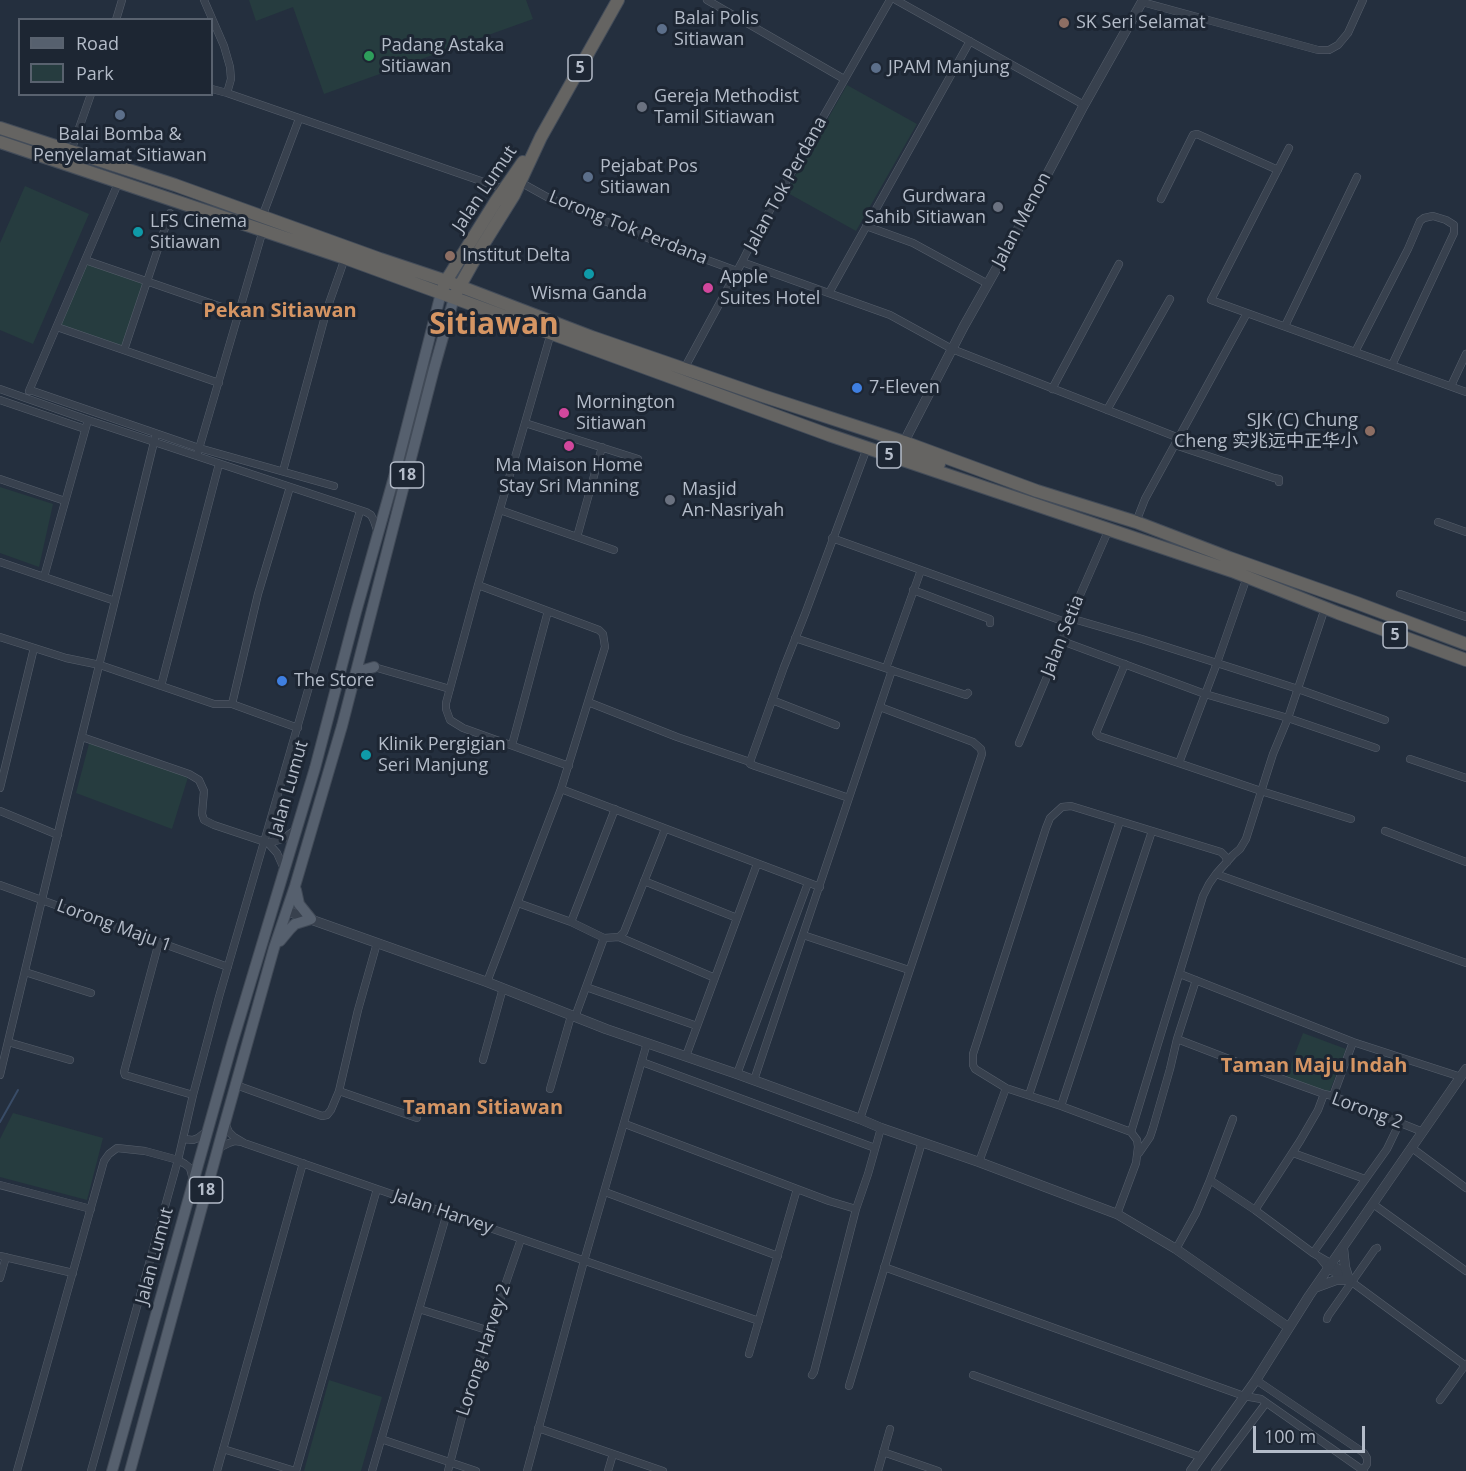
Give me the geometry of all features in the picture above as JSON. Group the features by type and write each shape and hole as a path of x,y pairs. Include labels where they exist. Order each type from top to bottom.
{"highway":[{"name":"Jalan Lumut","path":"457,292 520,182 542,137 618,0"},
{"path":"0,128 175,184 345,258 441,293"},
{"name":"Jalan Lumut","path":"441,293 446,281 504,189 542,137"},
{"path":"0,142 119,181 263,223 446,281"},
{"name":"5","path":"446,281 457,292 551,333 712,393 867,448 1232,571 1247,570"},
{"name":"5","path":"441,293 457,292 904,442 1037,491 1136,522 1247,570 1357,603 1466,644"},
{"path":"763,396 858,436 863,439 867,448"},
{"path":"904,442 904,447 909,453 958,471 976,485"},
{"path":"1037,491 1056,503 1104,518 1109,529"},
{"path":"1136,522 1136,528 1141,533 1188,550 1232,571"},
{"path":"1247,570 1319,596 1325,603 1324,608"},
{"path":"1357,603 1358,612 1362,616 1413,635 1433,649"},
{"name":"5","path":"1324,608 1466,660"}],"main road":[{"name":"Jalan Lumut","path":"130,1471 274,948 296,886 342,726 446,323 457,292"},
{"name":"Jalan Lumut","path":"112,1471 265,931 308,791 397,467 441,293"},
{"path":"361,650 364,659 374,667"},
{"path":"354,680 364,670 374,667"},
{"path":"321,743 328,744 333,740 342,726"},
{"path":"308,791 316,774 320,771 329,771"},
{"path":"265,931 275,917 287,911 281,897 280,882"},
{"path":"274,948 295,924 311,919 299,904 296,897 296,886"}],"street":[{"path":"117,18 122,0"},
{"path":"204,0 212,18"},
{"path":"707,0 844,79"},
{"name":"Jalan Tok Perdana","path":"684,369 753,238 890,0"},
{"path":"896,0 1084,105"},
{"path":"1143,1 1318,50 1329,50 1338,45 1348,33 1363,0"},
{"name":"Jalan Menon","path":"904,442 1084,105 1143,1"},
{"path":"213,21 230,68 231,79 227,93"},
{"path":"829,293 970,41"},
{"path":"213,89 504,189"},
{"path":"71,151 90,96"},
{"path":"196,456 219,383 263,223 299,119"},
{"path":"1161,199 1193,135 1197,134 1278,170"},
{"path":"1289,148 1211,300 1466,392"},
{"path":"1285,326 1357,177"},
{"path":"27,398 119,181"},
{"name":"Lorong Tok Perdana","path":"520,182 587,214 737,272"},
{"path":"124,350 170,213"},
{"path":"1355,352 1420,221 1432,216 1446,220 1454,225 1454,233 1392,365"},
{"path":"866,226 913,243 988,284"},
{"path":"283,471 327,309 345,258"},
{"path":"85,260 239,313"},
{"path":"742,262 890,315 952,349 1107,410 1177,441 1279,479 1280,482"},
{"path":"1052,389 1119,264"},
{"path":"1107,410 1170,300"},
{"path":"1136,522 1145,499 1247,313"},
{"path":"57,327 219,383"},
{"path":"551,333 478,585 446,709 450,720 463,728 568,766"},
{"path":"1451,386 1466,354"},
{"path":"0,389 366,512 374,521 377,538"},
{"path":"30,390 200,448 334,486"},
{"path":"0,400 85,429"},
{"path":"44,577 88,420"},
{"path":"525,423 638,459"},
{"path":"0,1075 156,434"},
{"path":"577,537 602,447"},
{"path":"750,762 867,448"},
{"path":"161,686 219,464"},
{"path":"0,479 65,501"},
{"path":"232,704 259,592 290,487"},
{"path":"500,510 614,550"},
{"path":"91,1471 184,1139 193,1095 228,967 360,511"},
{"path":"1438,522 1466,532"},
{"name":"Jalan Setia","path":"1019,743 1109,529"},
{"path":"832,538 1069,620 1217,663 1385,720"},
{"path":"0,562 115,601"},
{"path":"754,1080 880,707 889,669 921,570"},
{"path":"1179,763 1217,663 1247,570"},
{"path":"478,585 599,630 603,634 605,647 561,789 487,982"},
{"path":"913,590 987,618 990,623"},
{"path":"1400,594 1466,616"},
{"path":"1131,1132 1203,896 1216,874 1240,849 1246,839 1324,608"},
{"path":"512,745 548,611"},
{"path":"0,637 66,658 100,665 214,704 232,704 298,728"},
{"path":"795,638 966,695 968,693"},
{"path":"1062,641 1205,694 1288,718 1376,748"},
{"path":"0,788 34,648"},
{"path":"1125,664 1096,733 1098,736 1352,819"},
{"path":"374,667 450,689"},
{"path":"772,700 836,725"},
{"path":"588,702 677,737 750,762 755,766 849,798"},
{"path":"860,1119 982,754 981,749 973,742 880,707"},
{"path":"82,737 189,774 199,780 204,791 202,814 204,820 266,842 283,839 297,829"},
{"path":"1410,759 1466,778"},
{"path":"561,789 819,887"},
{"path":"1117,1214 1134,1172 1137,1155 1137,1140 1131,1132 1006,1088 975,1069 973,1054 1050,818 1062,807 1071,806 1221,852 1227,862"},
{"path":"572,922 615,809"},
{"path":"0,812 58,835"},
{"path":"1029,1095 1120,821"},
{"path":"619,937 624,932 665,828"},
{"path":"1061,1106 1152,831"},
{"path":"1385,831 1466,862"},
{"path":"266,842 277,853 285,871"},
{"path":"686,1056 757,864"},
{"path":"1216,874 1466,963"},
{"path":"644,881 737,918"},
{"path":"737,1074 808,883"},
{"name":"Lorong Maju 1","path":"0,885 228,967"},
{"path":"518,903 572,922 604,938 619,937 715,978"},
{"path":"287,911 487,982 573,1017 754,1080 1117,1214 1176,1249 1288,1327"},
{"path":"803,935 909,970"},
{"path":"550,1089 573,1017 604,938"},
{"path":"159,942 124,1072 125,1075 193,1095"},
{"path":"236,1085 322,1116 327,1115 339,1091 377,943"},
{"path":"25,972 91,993"},
{"path":"1179,974 1353,1042 1463,1073 1288,1327 1256,1380 1191,1471"},
{"path":"1137,1155 1150,1137 1196,980"},
{"path":"586,987 697,1026"},
{"path":"483,1060 503,988"},
{"name":"Lorong 2","path":"1177,1039 1333,1096 1423,1132"},
{"path":"8,1042 70,1060"},
{"path":"1333,1096 1353,1042"},
{"path":"526,1471 647,1043"},
{"path":"642,1062 874,1148"},
{"path":"979,1162 1006,1088"},
{"path":"339,1091 417,1118"},
{"path":"1255,1210 1293,1153 1318,1110 1324,1094"},
{"path":"1176,1249 1196,1213 1233,1119"},
{"path":"225,1122 234,1137 244,1143"},
{"path":"1313,1253 1387,1149 1400,1122"},
{"path":"625,1124 829,1201 856,1209"},
{"path":"812,1375 856,1209 881,1128"},
{"path":"184,1139 193,1140 208,1130"},
{"path":"217,1149 235,1141 244,1143"},
{"path":"849,1386 922,1142"},
{"name":"Jalan Harvey","path":"244,1143 759,1320"},
{"path":"17,1471 104,1161 117,1148 145,1151 186,1164 190,1168 194,1182"},
{"path":"1412,1148 1466,1188"},
{"path":"1293,1153 1365,1179"},
{"path":"217,1471 303,1163"},
{"path":"1210,1180 1255,1210 1330,1267 1341,1270 1349,1280 1466,1365 1440,1400"},
{"path":"0,1185 91,1209"},
{"path":"223,1449 295,1471 376,1189"},
{"path":"749,1354 797,1189"},
{"path":"605,1192 778,1256"},
{"path":"1373,1204 1466,1271"},
{"path":"372,1471 447,1213"},
{"name":"Lorong Harvey 2","path":"448,1471 469,1390 521,1239"},
{"path":"1343,1248 1349,1280"},
{"path":"1327,1319 1349,1280 1377,1248"},
{"path":"0,1278 3,1256 73,1273"},
{"path":"884,1267 1244,1396 1261,1399 1363,1471 1367,1464 1364,1453 1256,1380"},
{"path":"1315,1288 1336,1280 1349,1280"},
{"path":"419,1309 490,1331"},
{"path":"973,1375 1201,1457"},
{"path":"1215,1471 1266,1402"},
{"path":"538,1428 663,1471"},
{"path":"878,1471 890,1429"},
{"path":"381,1439 476,1471"},
{"path":"884,1452 938,1471"},
{"path":"608,1471 613,1454"}],"green space":[{"name":"Padang Astaka Sitiawan","path":"249,0 526,0 533,19 324,94 293,7 256,21"},
{"path":"847,85 917,124 856,231 786,192"},
{"path":"25,186 89,214 33,344 0,330 0,243"},
{"path":"85,260 147,281 124,350 57,327"},
{"path":"0,487 53,504 39,567 0,553"},
{"path":"90,740 189,774 172,829 76,793"},
{"path":"1303,1033 1346,1049 1329,1093 1286,1077"},
{"path":"13,1113 103,1138 87,1200 0,1177 0,1139"},
{"path":"329,1380 382,1397 361,1471 304,1471"}],"waterway":[{"path":"0,1122 18,1090"}],"place":[{"name":"SK Seri Selamat","path":"1064,23"},
{"name":"Balai Polis Sitiawan","path":"662,29"},
{"name":"Padang Astaka Sitiawan","path":"369,56"},
{"name":"JPAM Manjung","path":"876,68"},
{"name":"Gereja Methodist Tamil Sitiawan","path":"642,107"},
{"name":"Balai Bomba & Penyelamat Sitiawan","path":"120,115"},
{"name":"Pejabat Pos Sitiawan","path":"588,177"},
{"name":"Gurdwara Sahib Sitiawan","path":"998,207"},
{"name":"LFS Cinema Sitiawan","path":"138,232"},
{"name":"Institut Delta","path":"450,256"},
{"name":"Wisma Ganda","path":"589,274"},
{"name":"Apple Suites Hotel","path":"708,288"},
{"name":"7-Eleven","path":"857,388"},
{"name":"Mornington Sitiawan","path":"564,413"},
{"name":"SJK (C) Chung Cheng 实兆远中正华小","path":"1370,431"},
{"name":"Ma Maison Home Stay Sri Manning","path":"569,446"},
{"name":"Masjid An-Nasriyah","path":"670,500"},
{"name":"The Store","path":"282,681"},
{"name":"Klinik Pergigian Seri Manjung","path":"366,755"}],"district":[{"name":"Pekan Sitiawan","path":"280,311"},
{"name":"Sitiawan","path":"494,325"},
{"name":"Taman Maju Indah","path":"1314,1066"},
{"name":"Taman Sitiawan","path":"483,1108"}]}
